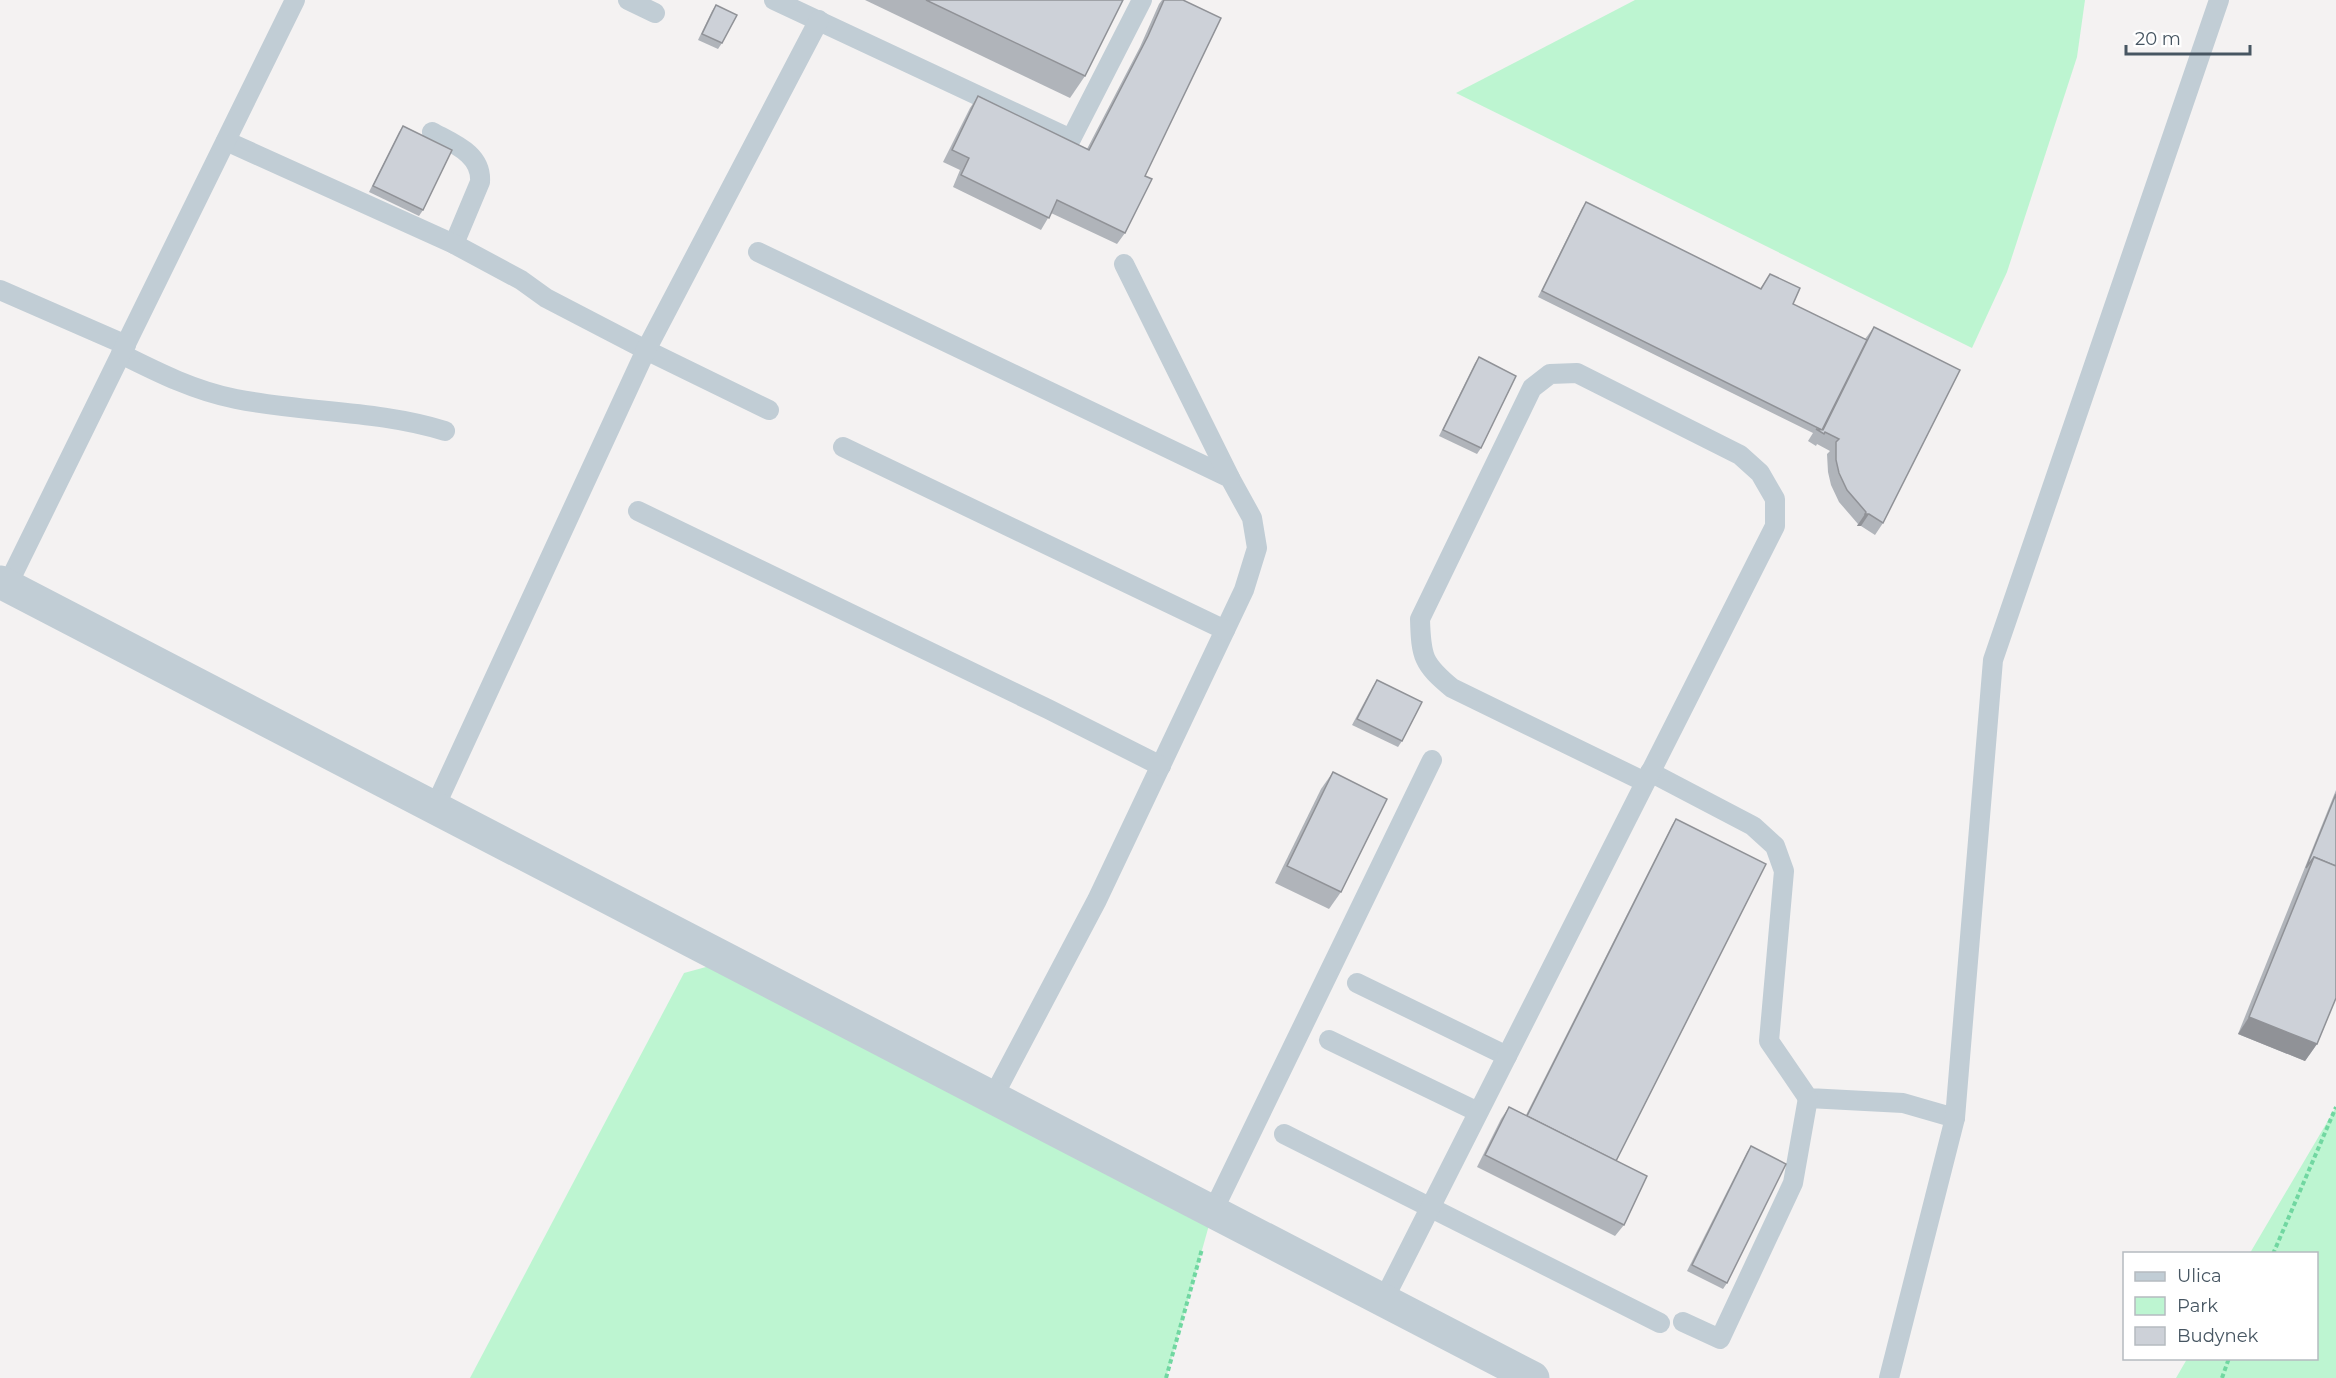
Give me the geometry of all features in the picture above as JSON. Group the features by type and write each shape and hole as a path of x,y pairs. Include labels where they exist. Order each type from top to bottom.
{"street":[{"path":"3,584 1533,1378"}],"lane":[{"path":"3,584 123,350 295,0"},
{"path":"628,0 655,13"},
{"path":"774,0 1071,139 1142,0"},
{"path":"1889,1378 1954,1118 1993,660 2219,0"},
{"path":"434,809 646,350 819,20"},
{"path":"432,132 471,155 481,172 480,182 454,244"},
{"path":"226,141 454,244 521,280 546,298 769,410"},
{"path":"758,252 1230,478"},
{"path":"993,1097 1097,900 1226,630 1244,590 1257,548 1252,518 1124,264"},
{"path":"0,290 123,350 184,385 237,399 416,422 445,431"},
{"path":"1384,1299 1478,1112 1507,1056 1648,777 1775,526 1775,499 1760,473 1740,455 1577,373 1550,374 1532,388 1420,619 1421,648 1431,670 1452,688 1648,777 1753,826 1775,846 1784,871 1769,1041 1808,1098 1793,1183 1720,1339 1683,1322"},
{"path":"843,447 1226,630"},
{"path":"638,511 1026,698 1161,766"},
{"path":"1213,1211 1432,760"},
{"path":"1357,983 1507,1056"},
{"path":"1329,1040 1478,1112"},
{"path":"1808,1098 1903,1103 1954,1118"},
{"path":"1284,1134 1660,1323"}],"path":[{"path":"2274,1252 2336,1107"},
{"path":"1166,1378 1213,1211"},
{"path":"2222,1378 2229,1360"}],"green space":[{"path":"1635,0 2085,0 2077,57 2007,272 1972,348 1456,93"},
{"path":"728,961 1213,1211 1166,1378 470,1378 684,973"},
{"path":"2336,1107 2336,1378 2176,1378 2186,1360 2318,1360 2318,1252 2251,1252"}],"building":[{"path":"926,0 1123,0 1085,76"},
{"path":"1164,0 1183,0 1221,18 1145,176 1152,179 1125,233 1057,200 1049,218 961,175 969,158 952,150 978,96 1089,150"},
{"path":"716,5 737,15 722,43 702,34"},
{"path":"403,126 452,150 423,210 373,186"},
{"path":"1586,202 1761,289 1770,274 1800,288 1793,304 1867,340 1822,430 1542,291"},
{"path":"1874,327 1960,370 1883,523 1865,514 1866,512 1847,490 1836,460 1836,442 1839,439 1816,429 1823,430"},
{"path":"1479,357 1516,376 1481,448 1443,430"},
{"path":"1377,680 1422,702 1402,741 1357,719"},
{"path":"1333,772 1387,799 1341,892 1287,866"},
{"path":"2336,794 2336,866 2314,857 2306,868"},
{"path":"1676,819 1766,864 1616,1161 1527,1116"},
{"path":"2314,857 2336,866 2336,998 2317,1044 2249,1017"},
{"path":"1509,1107 1647,1176 1624,1225 1485,1155"},
{"path":"1751,1146 1786,1164 1727,1283 1692,1265"}]}
